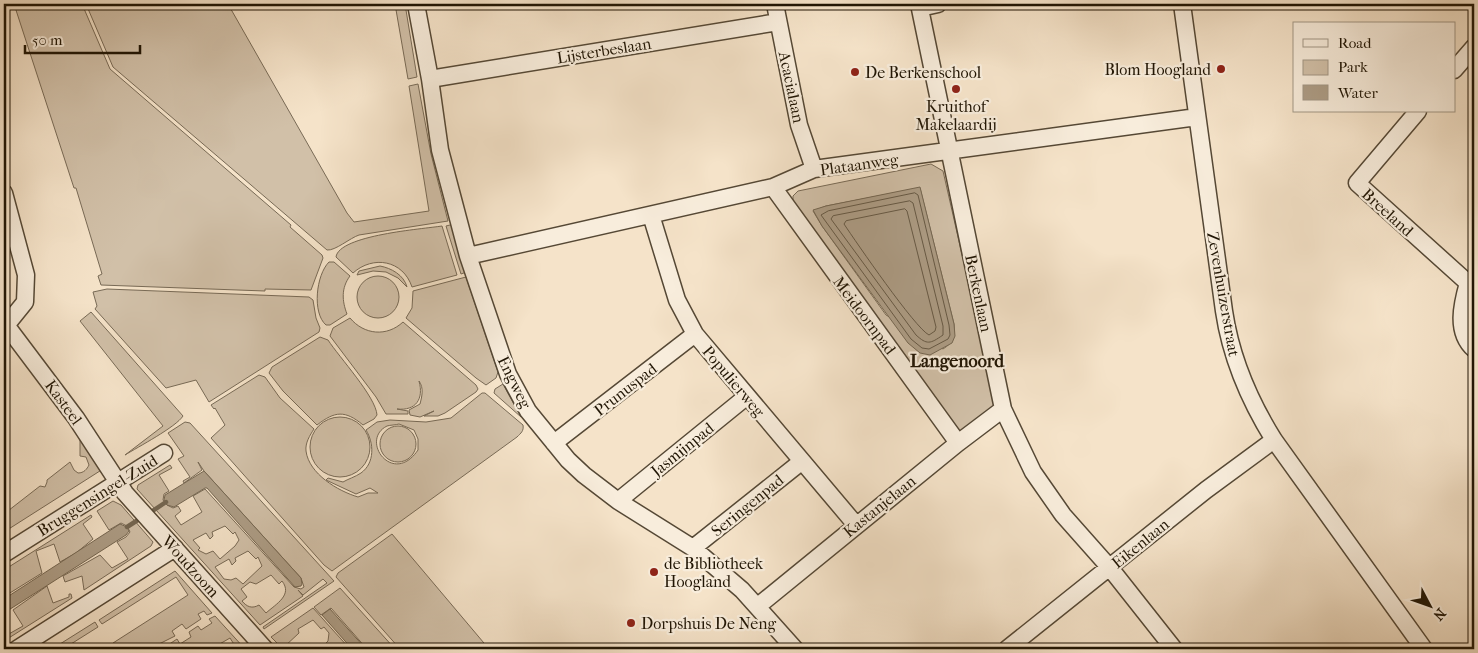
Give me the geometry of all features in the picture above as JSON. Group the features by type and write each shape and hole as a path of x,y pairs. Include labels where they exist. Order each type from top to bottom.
{"street":[{"name":"Engweg","path":"416,4 430,79 440,150 468,256 508,374 528,411 568,460 584,475 618,501 693,548 758,606 795,649"},
{"name":"Acacialaan","path":"775,4 799,125 814,169"},
{"path":"919,6 938,4"},
{"name":"Zevenhuizerstraat","path":"1182,4 1224,311 1231,347 1244,383 1263,423 1274,440 1424,649"},
{"name":"Berkenlaan","path":"919,6 1003,409 1033,472 1063,515 1110,568 1174,649"},
{"name":"Lijsterbeslaan","path":"430,79 778,22"},
{"path":"1456,68 1474,47"},
{"name":"Breeland","path":"1417,112 1357,184 1471,280 1462,306 1462,327 1474,349"},
{"name":"Plataanweg","path":"468,256 773,187 814,169 1197,117"},
{"name":"Meidoornpad","path":"773,187 958,443"},
{"path":"4,193 11,250"},
{"name":"Populierweg","path":"651,214 676,300 695,334 746,397 856,525"},
{"name":"Kasteel","path":"11,250 26,275 25,302 5,327 76,418 117,482"},
{"name":"Prunuspad","path":"554,443 695,334"},
{"name":"Jasmijnpad","path":"618,501 746,397"},
{"name":"Kastanjelaan","path":"758,606 856,525 1003,409"},
{"name":"Eikenlaan","path":"1007,649 1206,490 1274,440"},
{"name":"Bruggensingel-Zuid","path":"4,554 164,452"},
{"name":"Seringenpad","path":"693,548 801,462"},
{"name":"Woudzoom","path":"117,482 265,649"},
{"path":"17,649 175,548"}],"green space":[{"path":"14,4 82,4 110,69 291,225 290,227 322,255 323,258 311,290 265,289 265,291 101,285 98,276 102,274 76,188 74,188"},
{"path":"86,4 228,4 347,213 354,222 429,211 409,86 418,84 431,154 448,221 359,235 327,250 113,67"},
{"path":"395,4 405,4 417,77 408,79"},
{"path":"931,164 943,171 996,404 961,432 954,428 793,201 793,196 798,191","holes":["920,188 954,324 953,339 943,349 886,315 813,211 826,206"]},
{"path":"454,224 469,271 461,274 446,226"},
{"path":"442,226 457,275 412,287 408,278 395,266 378,262 361,267 353,273 336,257 341,249 366,238"},
{"path":"329,262 334,262 350,276 345,285 343,295 347,314 330,325 326,325 319,312 317,294 321,276"},
{"path":"380,266 396,273 403,279 407,287 398,278 386,272 373,271 357,275 359,271"},
{"path":"382,276 390,279 396,285 399,297 396,309 390,315 374,318 366,315 360,309 357,293 360,285 366,279"},
{"path":"466,277 498,372 496,378 486,385 406,318 412,308 413,291"},
{"path":"107,289 309,297 313,300 320,328 319,332 209,402 196,380 166,388 95,309 97,306 93,292"},
{"path":"91,312 183,416 165,431 125,455 163,426 80,321"},
{"path":"350,318 362,328 376,332 390,330 403,322 476,385 478,389 445,413 438,416 424,416 434,411 420,417 410,415 409,410 420,404 422,389 419,381 419,398 414,406 397,409 408,411 408,414 386,414 376,397 330,336 333,328"},
{"path":"320,337 328,340 364,388 375,407 377,415 374,419 363,425 351,417 340,414 329,417 317,425 283,391 269,373 272,367"},
{"path":"259,375 265,377 280,398 314,429 308,439 306,451 308,459 318,474 326,480 328,478 343,482 359,474 369,464 372,447 366,430 377,422 390,420 426,422 451,418 482,393 485,393 523,427 522,432 517,437 332,571 324,565 211,438 225,425 211,405","holes":["399,424 414,430 418,439 418,450 408,460 399,464 390,462 378,450 377,441 379,433 387,426","326,480 356,494 370,488 378,493 368,493 358,497 342,491"]},
{"path":"503,384 521,417 494,393 495,389"},
{"path":"334,417 346,417 357,422 365,430 370,441 368,459 357,472 346,477 334,477 323,472 315,464 310,453 310,441 315,430 323,422"},
{"path":"185,422 190,423 334,581 264,629 263,627 327,583 323,579 303,595 298,590 303,596 260,625 137,489 138,485 170,465 172,468 159,475 169,491 164,494 163,500 173,508 178,506 181,511 175,516 181,525 202,512 193,496 205,489 294,587 301,589 304,587 301,578 198,462 202,470 184,483 183,481 190,477 178,459 184,456 168,433","holes":["225,526 233,534 235,532 239,540 235,546 220,559 213,551 206,554 198,550 200,548 193,540 206,533 210,539 213,536 212,532","248,551 256,559 258,557 262,566 243,584 236,578 231,580 224,579 215,567 229,559 232,565 236,561 235,558","271,575 279,584 282,581 286,591 282,599 266,613 259,605 250,607 242,601 247,597 241,589 250,582 256,584"]},
{"path":"398,426 405,427 411,431 415,437 415,451 411,457 405,461 398,462 391,461 385,457 381,451 380,444 381,437 385,431 391,427"},
{"path":"80,433 103,469 4,532 4,514 40,486 45,487 47,480 70,462 78,473 84,472 89,465 86,457 80,456"},
{"path":"113,501 121,505 153,542 151,546 84,590 82,576 65,582 63,576 100,555 112,568 128,559 117,542 126,537 130,532 127,526 121,523 109,530 97,511"},
{"path":"91,515 92,517 83,524 93,539 76,553 60,562 54,544 36,551 42,573 5,596 4,570"},
{"path":"392,534 489,649 400,649 336,577 338,573"},
{"path":"175,571 212,613 207,615 204,611 198,614 201,619 186,629 182,624 172,631 175,636 153,647 154,649 117,649 113,643 188,595 176,577 102,624 99,620"},
{"path":"47,586 53,603 69,597 69,594 71,594 72,598 4,641 4,631 7,635 23,626 13,610"},
{"path":"340,588 395,649 367,649 331,608 321,615 314,607"},
{"path":"313,608 350,649 340,649 337,646 332,649 320,649 328,641 329,633 324,627 321,629 313,620 298,629 299,633 284,647 285,649 271,637"},
{"path":"215,616 245,649 237,649 230,638 211,649 170,649 168,645 177,639 180,644 191,637 189,632 198,626 201,630 212,623 209,619"},
{"path":"95,622 98,627 63,649 52,649"}],"water":[{"path":"920,187 954,324 955,336 952,343 930,355 920,353 908,343 822,226 813,210"},
{"path":"204,471 301,578 301,586 295,587 207,488 174,507 167,505 164,500 165,495"},
{"path":"120,524 127,527 129,531 126,535 4,613 4,599"},
{"path":"330,609 366,649 352,649 322,615"}],"waterway":[{"path":"148,514 166,502"},
{"path":"127,527 141,518"}],"place":[{"name":"Blom Hoogland","path":"1221,69"},
{"name":"De Berkenschool","path":"855,72"},
{"name":"Kruithof Makelaardij","path":"956,89"},
{"name":"de Bibliotheek Hoogland","path":"654,572"},
{"name":"Dorpshuis De Neng","path":"631,623"}],"district":[{"name":"Langenoord","path":"957,361"}]}
